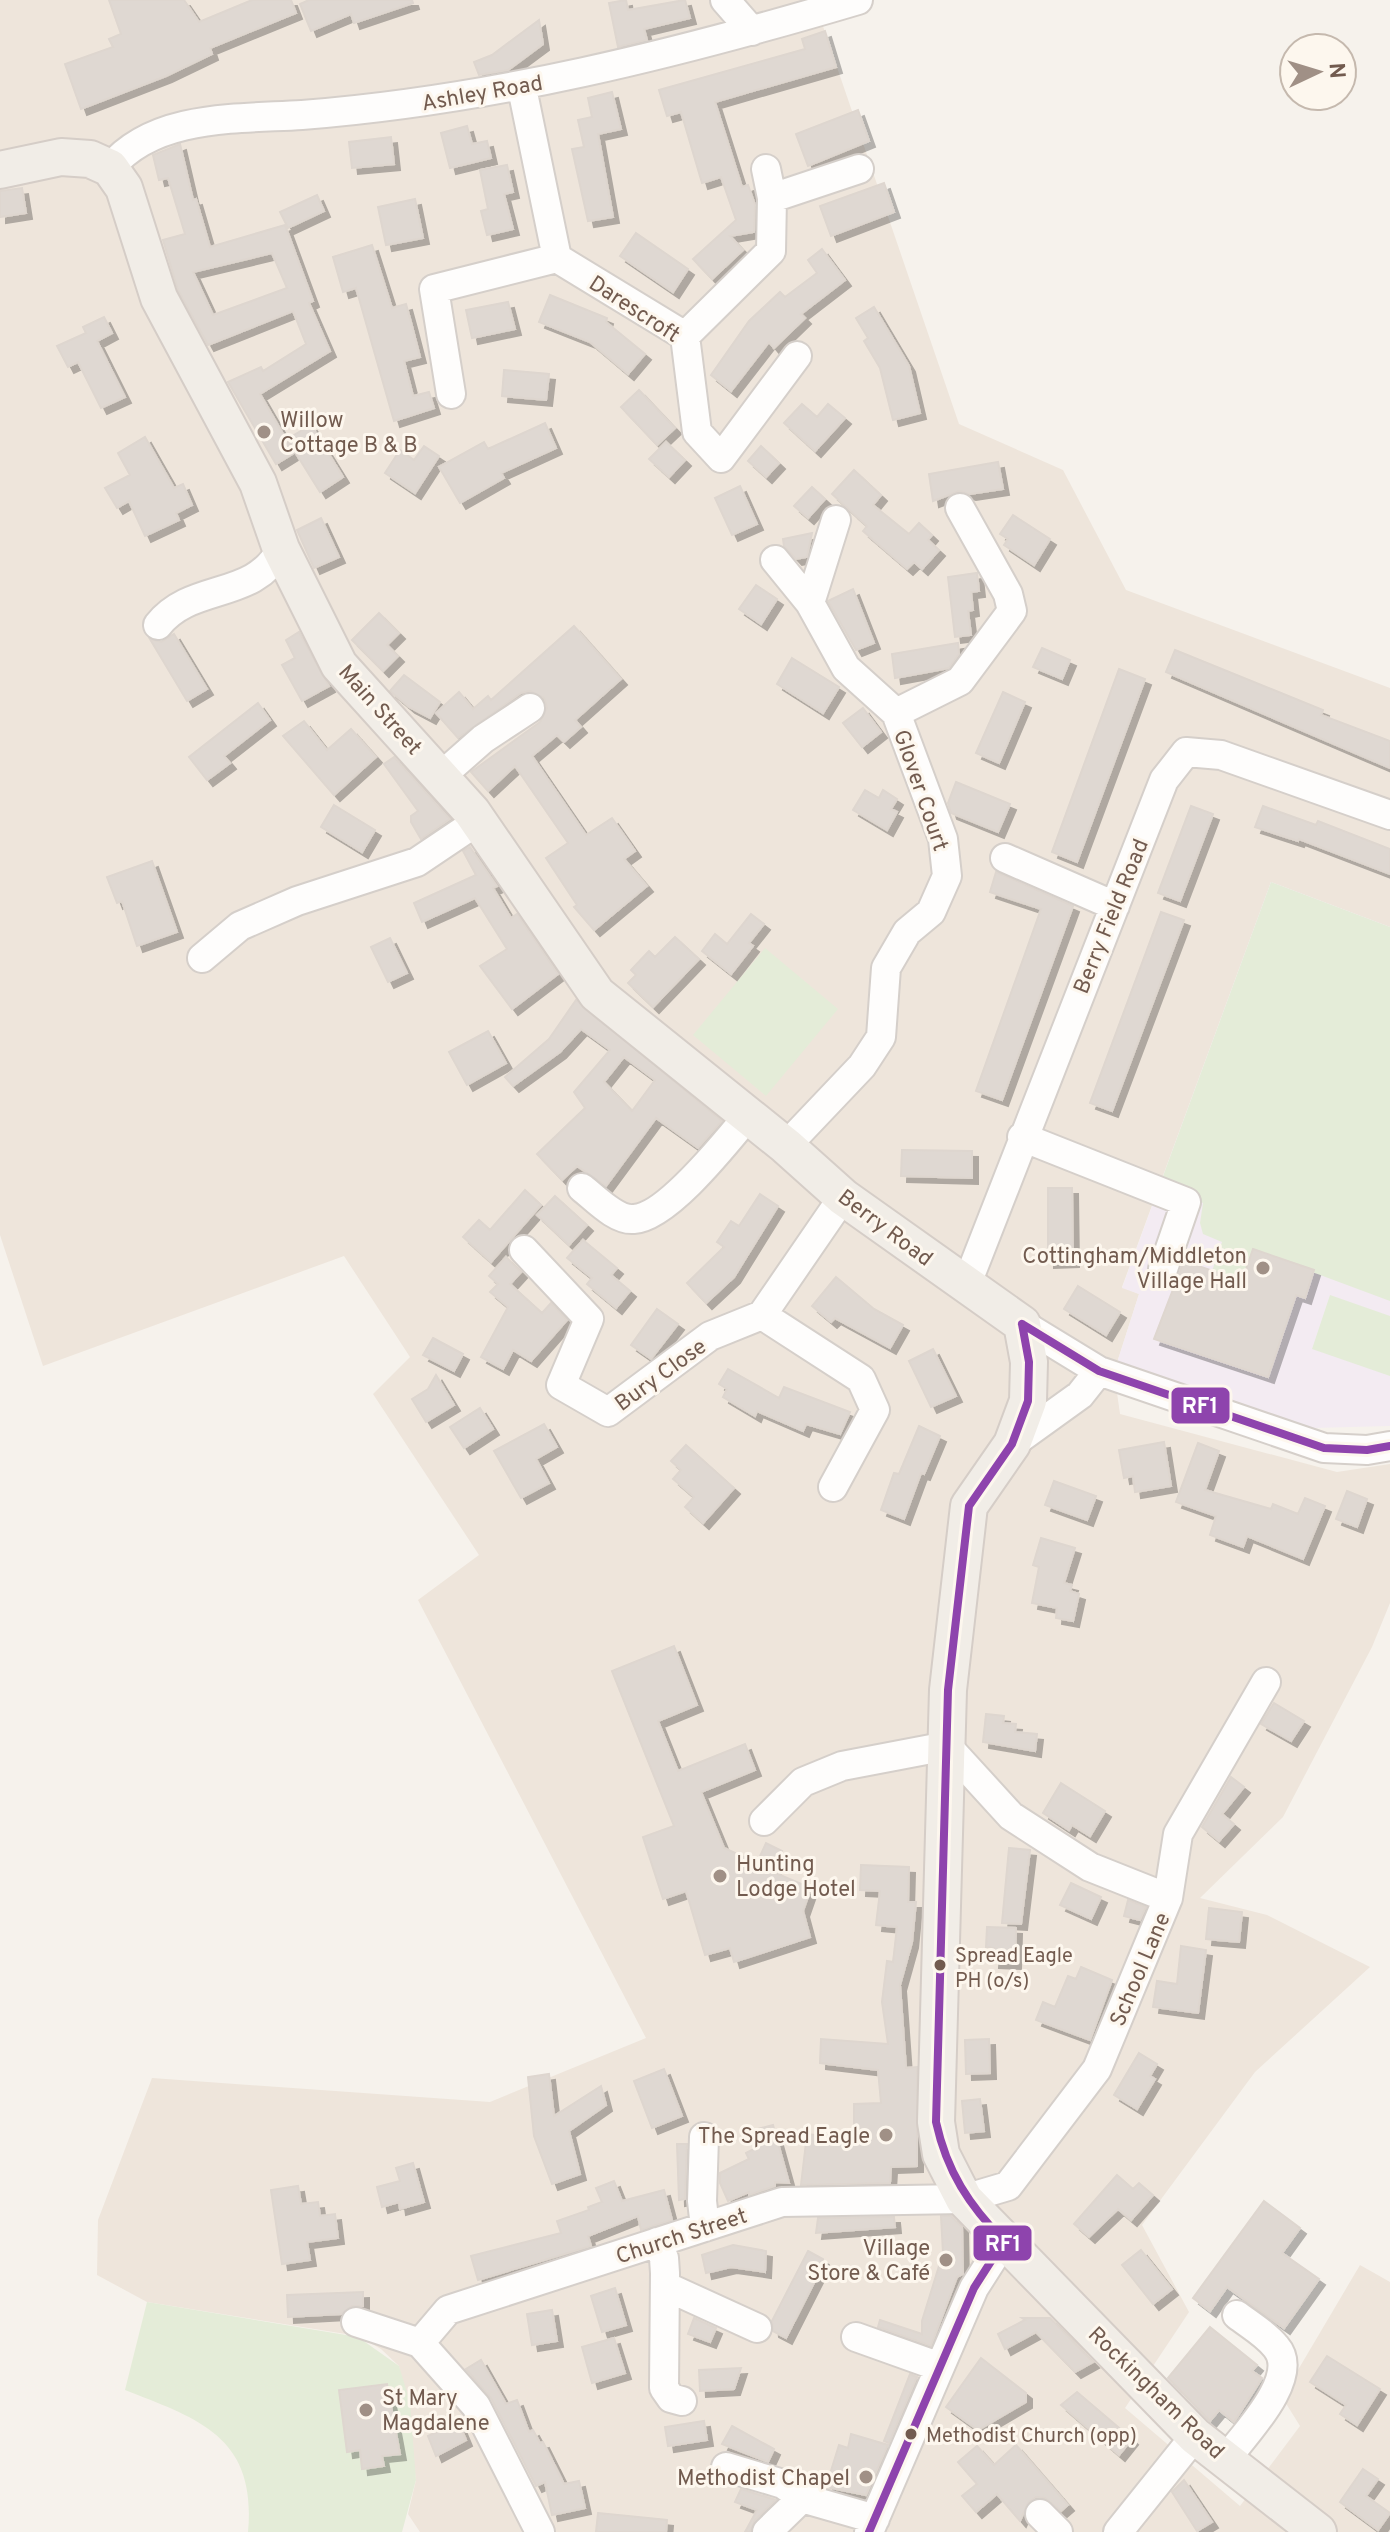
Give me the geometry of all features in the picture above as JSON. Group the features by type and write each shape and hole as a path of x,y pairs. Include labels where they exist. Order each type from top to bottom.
{"main road":[{"path":"0,170 61,157 90,159 110,168"},
{"name":"Main Street","path":"110,168 124,188 159,298 258,483 281,549 339,665 478,821 597,994 752,1119"},
{"name":"Berry Road","path":"752,1119 843,1197 1022,1324"},
{"name":"Rockingham Road","path":"1022,1324 1029,1362 1028,1401 1012,1444 969,1506 948,1690 936,2122 941,2154 964,2199 1195,2436 1318,2532"}],"street":[{"path":"725,0 752,31"},
{"name":"Ashley Road","path":"110,168 142,139 201,123 368,110 522,88 752,31 858,0"},
{"path":"451,394 434,289 557,258 522,88"},
{"path":"685,336 771,251 772,198 766,169"},
{"path":"772,198 859,169"},
{"name":"Darescroft","path":"557,258 685,336 697,432 721,458 797,356"},
{"name":"Glover Court","path":"896,713 960,681 1012,611 1008,594 960,508"},
{"path":"810,603 836,520"},
{"path":"158,625 184,605 253,581 271,568 281,549"},
{"name":"Glover Court","path":"775,560 810,603 846,668 896,713 943,839 947,876 931,912 907,932 886,968 881,1037 862,1066 786,1146"},
{"path":"441,776 483,739 530,708"},
{"name":"Berry Field Road","path":"966,1286 1164,780 1186,752 1221,755 1390,815"},
{"path":"202,958 240,926 297,901 417,862 478,821"},
{"path":"1005,858 1115,906"},
{"path":"582,1188 620,1217 635,1219 649,1214 698,1175 752,1119"},
{"path":"1022,1137 1186,1202 1163,1269"},
{"path":"833,1487 875,1410 861,1379 762,1315 843,1197"},
{"name":"Bury Close","path":"524,1250 589,1319 561,1385 608,1412 710,1336 762,1315"},
{"path":"1022,1324 1099,1371 1324,1448 1367,1450 1390,1446"},
{"path":"1012,1444 1080,1395 1099,1371"},
{"path":"1168,1898 1178,1834 1266,1682"},
{"path":"764,1821 803,1782 842,1766 947,1746"},
{"name":"School Lane","path":"947,1746 1011,1816 1090,1867 1168,1898 1097,2069 1008,2186 964,2199"},
{"path":"704,2137 702,2201 705,2227"},
{"name":"Church Street","path":"420,2343 448,2310 782,2202 964,2199"},
{"path":"726,2467 783,2484 802,2498 872,2526 974,2288 1004,2241"},
{"path":"657,2242 664,2258 664,2388 671,2398 682,2401"},
{"path":"665,2286 757,2328"},
{"path":"1226,2459 1261,2414 1282,2379 1283,2363 1278,2348 1237,2315"},
{"path":"356,2322 420,2343 476,2406 540,2532"},
{"path":"856,2337 940,2367"},
{"path":"1118,2532 1195,2436"},
{"path":"767,2532 802,2498"}],"shaded area":[{"path":"0,0 814,0 959,424 1063,470 1126,590 1390,688 1390,927 1271,882 1122,1287 1139,1294 1114,1372 1120,1414 1337,1472 1390,1464 1390,1603 1372,1647 1283,1817 1200,1898 1267,1915 1370,1967 1255,2072 1142,2225 1189,2312 1125,2408 1240,2506 1300,2426 1282,2397 1360,2265 1390,2282 1390,2532 420,2532 408,2514 416,2480 399,2366 381,2349 358,2336 147,2302 97,2275 98,2220 152,2078 490,2102 646,2038 418,1600 479,1555 373,1394 410,1357 344,1256 43,1366 0,1235"},
{"path":"1271,882 1390,927 1390,1426 1312,1428 1114,1372 1139,1294 1122,1288"}],"green space":[{"path":"1271,882 1390,927 1390,1301 1253,1250 1242,1281 1212,1271 1222,1242 1203,1234 1200,1223 1203,1203 1159,1187"},
{"path":"765,948 838,1009 766,1096 693,1035"},
{"path":"1330,1295 1390,1316 1390,1376 1312,1349"},
{"path":"147,2302 358,2337 399,2366 410,2402 416,2480 402,2532 248,2532 248,2500 243,2474 233,2453 218,2436 199,2423 125,2390"}],"building":[{"path":"109,0 184,0 199,22 252,0 291,0 296,13 210,48 212,54 166,76 81,109 65,64 113,47 109,39 121,34"},
{"path":"309,0 412,0 413,3 354,23 351,14 311,31 300,4"},
{"path":"626,0 628,10 685,0 690,18 644,29 647,40 618,47 609,3"},
{"path":"539,20 543,44 508,70 479,75 474,62 492,55"},
{"path":"825,31 836,67 715,102 742,187 748,185 755,205 754,232 730,236 743,250 712,279 693,259 736,220 721,177 702,183 681,112 667,116 659,90 805,49 802,39"},
{"path":"612,92 621,129 598,134 613,217 588,221 572,149 584,147 578,120 592,117 588,98"},
{"path":"858,110 869,141 808,166 796,134"},
{"path":"467,126 472,144 487,141 491,158 450,168 441,133"},
{"path":"391,137 394,164 352,168 349,142"},
{"path":"180,144 193,200 196,199 210,247 285,225 313,301 309,303 330,351 260,394 294,453 276,464 228,382 261,367 263,371 306,344 293,311 208,345 178,290 163,240 185,234 168,178 159,180 153,155","holes":["272,253 287,288 213,315 193,272"]},
{"path":"507,165 513,192 504,194 513,229 487,235 481,211 488,209 480,170"},
{"path":"884,183 894,212 831,236 820,206"},
{"path":"22,188 26,213 0,217 0,191"},
{"path":"317,195 324,211 288,228 280,212"},
{"path":"415,199 423,238 386,245 378,207"},
{"path":"636,233 688,269 673,292 620,256"},
{"path":"372,245 392,308 406,304 412,326 420,357 404,361 413,396 429,392 434,408 394,421 356,288 343,292 333,257"},
{"path":"822,249 845,280 801,314 805,318 774,348 769,342 731,391 711,375 749,321 780,292 785,297 817,273 808,260"},
{"path":"550,295 607,318 606,322 645,354 628,374 590,342 539,322"},
{"path":"508,302 515,329 472,338 466,310"},
{"path":"874,307 909,366 920,413 893,420 880,368 864,341 868,338 856,318"},
{"path":"104,317 112,333 97,341 125,397 101,408 78,362 68,367 57,346 86,333 83,327"},
{"path":"504,370 549,374 546,400 502,396"},
{"path":"639,390 675,428 657,445 621,407"},
{"path":"802,404 817,417 828,404 845,418 815,451 784,423"},
{"path":"545,423 556,448 501,473 504,478 460,503 439,467 484,442 488,449"},
{"path":"311,425 343,477 320,492 287,439"},
{"path":"145,437 174,488 183,484 192,505 176,513 179,520 145,536 129,501 117,508 105,488 130,475 118,453"},
{"path":"666,442 685,460 669,477 649,459"},
{"path":"424,446 439,456 415,493 385,473 400,450 414,460"},
{"path":"761,446 779,463 766,477 748,461"},
{"path":"998,462 1003,489 970,494 959,491 933,501 929,474"},
{"path":"854,470 881,495 873,505 909,534 919,523 932,535 928,540 939,550 922,569 914,562 907,569 863,531 867,526 832,494"},
{"path":"740,486 757,524 732,535 715,498"},
{"path":"812,487 825,499 808,518 794,506"},
{"path":"1013,515 1050,539 1034,565 1004,545 1008,539 1000,534"},
{"path":"321,518 339,557 314,568 297,530"},
{"path":"812,533 807,557 796,559 784,546 783,539"},
{"path":"977,573 979,591 971,592 973,610 968,611 971,635 955,637 948,577"},
{"path":"756,585 777,599 761,624 739,609"},
{"path":"853,589 874,643 856,650 828,601"},
{"path":"379,613 399,633 387,645 398,656 383,671 352,640"},
{"path":"574,626 621,679 575,720 581,727 564,742 557,735 532,756 586,835 612,818 635,851 624,859 647,886 594,930 574,907 577,905 546,858 568,843 515,766 488,791 471,772 540,722 547,708 544,698 530,691 521,693 458,738 436,713 459,692 473,709 488,696 491,700"},
{"path":"299,632 329,686 302,701 282,665 295,658 286,640"},
{"path":"174,634 207,689 187,701 150,639 161,642"},
{"path":"958,643 959,654 949,668 895,678 892,654"},
{"path":"1042,648 1070,660 1062,679 1033,667"},
{"path":"1175,650 1323,710 1321,715 1390,741 1390,768 1166,672"},
{"path":"792,658 839,687 823,713 777,684"},
{"path":"1119,669 1145,679 1077,862 1052,852"},
{"path":"404,675 440,702 430,718 409,707 390,691"},
{"path":"1003,692 1025,702 999,763 976,753"},
{"path":"258,703 270,720 224,756 230,763 207,780 189,757"},
{"path":"863,708 881,732 862,747 843,723"},
{"path":"304,721 327,750 351,729 376,757 334,795 283,736"},
{"path":"394,757 450,819 421,839 411,822 411,816 418,811 384,764"},
{"path":"956,782 1010,804 998,832 951,813 948,803"},
{"path":"865,790 879,798 883,790 897,799 891,809 897,812 887,830 853,810"},
{"path":"334,805 375,830 362,852 321,827"},
{"path":"1191,806 1213,814 1180,901 1158,893"},
{"path":"1263,806 1316,825 1318,821 1390,849 1390,874 1299,839 1255,827"},
{"path":"470,847 497,886 493,888 511,918 517,914 558,974 512,1009 480,966 507,949 475,898 422,922 414,903 476,875 463,851"},
{"path":"152,861 177,932 137,946 122,901 117,903 107,877"},
{"path":"996,872 1073,906 1002,1100 976,1091 1041,909 990,892"},
{"path":"1161,912 1184,920 1112,1111 1090,1103"},
{"path":"751,914 764,924 749,943 753,946 731,974 702,951 715,934 727,944"},
{"path":"675,937 699,959 653,1007 628,983 636,975 631,970 649,951 655,957"},
{"path":"390,938 407,973 388,982 371,947"},
{"path":"576,1000 722,1121 698,1148 656,1118 606,1186 577,1166 562,1180 537,1154 585,1108 574,1092 610,1050 581,1029 560,1052 513,1086 505,1077 549,1039","holes":["624,1057 655,1080 632,1111 604,1082"]},
{"path":"488,1031 506,1063 467,1085 449,1052"},
{"path":"902,1150 972,1151 972,1178 901,1176"},
{"path":"1048,1188 1072,1188 1073,1261 1048,1262"},
{"path":"525,1190 541,1205 491,1262 463,1237 479,1220 490,1230"},
{"path":"760,1194 778,1206 734,1277 706,1303 687,1283 724,1247 717,1242 731,1221 739,1226"},
{"path":"555,1196 587,1225 569,1245 537,1215"},
{"path":"583,1240 617,1268 611,1275 630,1291 616,1308 587,1284 592,1278 567,1258"},
{"path":"1253,1249 1314,1270 1305,1298 1296,1295 1268,1377 1154,1339 1184,1261 1242,1281"},
{"path":"506,1257 521,1272 510,1284 542,1313 551,1303 567,1320 531,1361 513,1350 503,1369 481,1357 508,1307 490,1292 498,1284 489,1276"},
{"path":"836,1277 874,1309 903,1325 890,1348 835,1318 831,1322 812,1306"},
{"path":"1078,1286 1120,1312 1106,1335 1064,1309"},
{"path":"657,1309 678,1324 651,1359 631,1345"},
{"path":"433,1338 463,1354 454,1371 423,1355"},
{"path":"933,1349 956,1396 931,1407 909,1361"},
{"path":"728,1369 779,1398 784,1387 850,1412 840,1434 806,1424 803,1431 757,1411 755,1416 723,1397 727,1389 719,1384"},
{"path":"436,1375 454,1405 426,1422 412,1399 428,1389"},
{"path":"480,1408 493,1429 464,1448 450,1427"},
{"path":"544,1424 557,1447 536,1459 549,1483 521,1498 494,1451"},
{"path":"919,1426 940,1436 924,1474 921,1473 904,1519 881,1510 894,1473 899,1474"},
{"path":"1164,1442 1171,1486 1135,1492 1133,1476 1124,1478 1119,1450"},
{"path":"1198,1443 1219,1451 1205,1490 1271,1509 1273,1504 1298,1514 1305,1498 1325,1506 1303,1559 1247,1536 1243,1547 1210,1535 1216,1516 1176,1502"},
{"path":"686,1445 734,1488 703,1523 685,1507 694,1497 673,1479 681,1470 671,1461"},
{"path":"1054,1481 1096,1496 1087,1520 1045,1505"},
{"path":"1347,1491 1367,1499 1357,1527 1336,1519"},
{"path":"1041,1538 1075,1548 1064,1583 1072,1585 1070,1591 1079,1594 1073,1621 1056,1618 1057,1608 1032,1603 1039,1567 1033,1565"},
{"path":"674,1646 697,1705 658,1721 678,1771 745,1744 755,1770 701,1792 724,1848 757,1863 766,1843 782,1851 773,1872 811,1888 803,1911 810,1937 734,1962 730,1948 705,1955 686,1891 663,1899 643,1837 674,1826 612,1671"},
{"path":"1274,1703 1304,1721 1291,1741 1261,1724"},
{"path":"986,1714 1004,1716 1003,1723 1016,1724 1015,1732 1037,1734 1035,1751 983,1742"},
{"path":"1231,1777 1244,1787 1222,1814 1234,1824 1219,1841 1202,1827"},
{"path":"1061,1783 1105,1811 1090,1836 1072,1825 1069,1830 1043,1813"},
{"path":"1009,1848 1030,1850 1021,1924 1002,1923"},
{"path":"861,1865 909,1867 908,1902 916,1902 912,1942 900,1985 906,2068 917,2067 917,2166 891,2167 890,2183 801,2185 807,2134 854,2139 854,2104 881,2103 878,2070 820,2063 821,2039 888,2044 882,2002 887,1961 893,1962 897,1927 876,1925 880,1891 860,1890"},
{"path":"1071,1883 1101,1897 1091,1919 1060,1905"},
{"path":"1128,1900 1146,1907 1140,1920 1124,1916"},
{"path":"1209,1908 1242,1912 1239,1942 1206,1939"},
{"path":"987,1927 1016,1928 1015,1963 993,1962 994,1948 986,1947"},
{"path":"1181,1946 1206,1950 1198,2013 1153,2007 1157,1981 1177,1984"},
{"path":"1081,1967 1112,1980 1090,2040 1036,2020 1043,2002 1055,2007 1068,1976 1076,1979"},
{"path":"989,2039 990,2073 966,2074 965,2040"},
{"path":"1139,2053 1157,2064 1150,2076 1155,2079 1137,2109 1114,2095"},
{"path":"664,2069 682,2116 652,2128 634,2081"},
{"path":"549,2074 554,2116 601,2086 606,2105 569,2131 580,2174 552,2184 534,2136 528,2077"},
{"path":"980,2099 984,2131 965,2133 962,2101"},
{"path":"773,2125 789,2183 775,2182 775,2186 728,2201 720,2183 720,2173 749,2159 746,2153 756,2148 750,2131"},
{"path":"677,2144 687,2144 685,2199 679,2200"},
{"path":"413,2163 424,2202 400,2209 399,2202 382,2207 377,2187 400,2181 396,2168"},
{"path":"1117,2175 1133,2189 1139,2183 1153,2195 1131,2220 1118,2209 1089,2237 1074,2224"},
{"path":"614,2181 622,2201 664,2190 672,2220 641,2230 638,2216 588,2236 591,2246 478,2280 471,2256 561,2233 557,2221 602,2202 596,2188"},
{"path":"298,2186 301,2204 318,2202 320,2216 335,2214 338,2238 307,2242 310,2260 282,2264 271,2190"},
{"path":"1264,2201 1300,2228 1282,2253 1319,2279 1284,2328 1227,2287 1210,2311 1193,2298"},
{"path":"941,2216 951,2216 962,2227 963,2274 957,2277 931,2346 878,2327 880,2320 922,2334 922,2321 943,2253"},
{"path":"894,2217 895,2227 816,2233 818,2218"},
{"path":"733,2245 766,2251 765,2272 731,2267 706,2273 702,2255"},
{"path":"1141,2250 1172,2289 1153,2304 1122,2265"},
{"path":"808,2251 823,2259 823,2265 786,2338 773,2331 772,2321"},
{"path":"615,2288 626,2325 602,2332 591,2296"},
{"path":"363,2292 363,2306 352,2306 341,2314 288,2317 287,2295"},
{"path":"552,2310 557,2341 532,2345 527,2314"},
{"path":"694,2318 716,2328 710,2342 688,2334"},
{"path":"1022,2318 1050,2318 1093,2362 1075,2372 1036,2332 1005,2349 998,2334 1025,2320"},
{"path":"1210,2327 1257,2365 1252,2371 1262,2378 1234,2422 1219,2410 1210,2421 1168,2378"},
{"path":"614,2338 625,2373 592,2383 582,2347"},
{"path":"1327,2356 1380,2389 1357,2425 1340,2414 1346,2405 1310,2382"},
{"path":"981,2358 1026,2393 1026,2402 978,2430 946,2407"},
{"path":"481,2360 506,2404 517,2400 529,2432 533,2430 540,2443 543,2442 564,2484 579,2481 585,2508 552,2515 545,2482 536,2486 491,2398 466,2369"},
{"path":"741,2368 734,2389 700,2391 699,2370"},
{"path":"910,2374 917,2377 889,2443 884,2441"},
{"name":"St Mary Magdalene","path":"387,2384 400,2454 382,2456 384,2466 362,2469 360,2450 347,2452 339,2390"},
{"path":"1077,2392 1132,2439 1119,2455 1061,2405"},
{"path":"458,2421 466,2440 436,2456 428,2436"},
{"path":"704,2421 707,2440 668,2446 665,2427"},
{"path":"732,2426 774,2449 768,2462 722,2444"},
{"name":"Methodist Chapel","path":"851,2434 888,2445 866,2495 826,2487 839,2445 848,2448"},
{"path":"1016,2445 1068,2505 1061,2511 1045,2498 1036,2497 1028,2503 1020,2521 997,2494 976,2512 962,2496 977,2484 958,2462 977,2446 994,2465"},
{"path":"1363,2469 1378,2479 1366,2496 1390,2513 1378,2530 1340,2502"},
{"path":"1184,2480 1212,2522 1197,2531 1172,2492"},
{"path":"741,2489 776,2500 755,2520 750,2532 745,2532 757,2510 735,2502"},
{"path":"598,2513 667,2520 666,2532 596,2532"}],"transit line":[{"name":"RF1","path":"1022,1324 1099,1371 1324,1448 1367,1450 1390,1446"},
{"name":"RF1","path":"869,2532 974,2288 1004,2241 961,2187 946,2157 936,2122 948,1690 969,1506 1012,1444 1028,1401 1029,1362 1022,1324"}],"place":[{"name":"Willow Cottage B & B","path":"264,432"},
{"name":"Cottingham/Middleton Village Hall","path":"1263,1268"},
{"name":"Hunting Lodge Hotel","path":"720,1876"},
{"name":"Spread Eagle PH (o/s)","path":"940,1965"},
{"name":"The Spread Eagle","path":"886,2135"},
{"name":"Village Store & Café","path":"946,2260"},
{"name":"St Mary Magdalene","path":"366,2410"},
{"name":"Methodist Church (opp)","path":"911,2434"},
{"name":"Methodist Chapel","path":"866,2477"}]}
